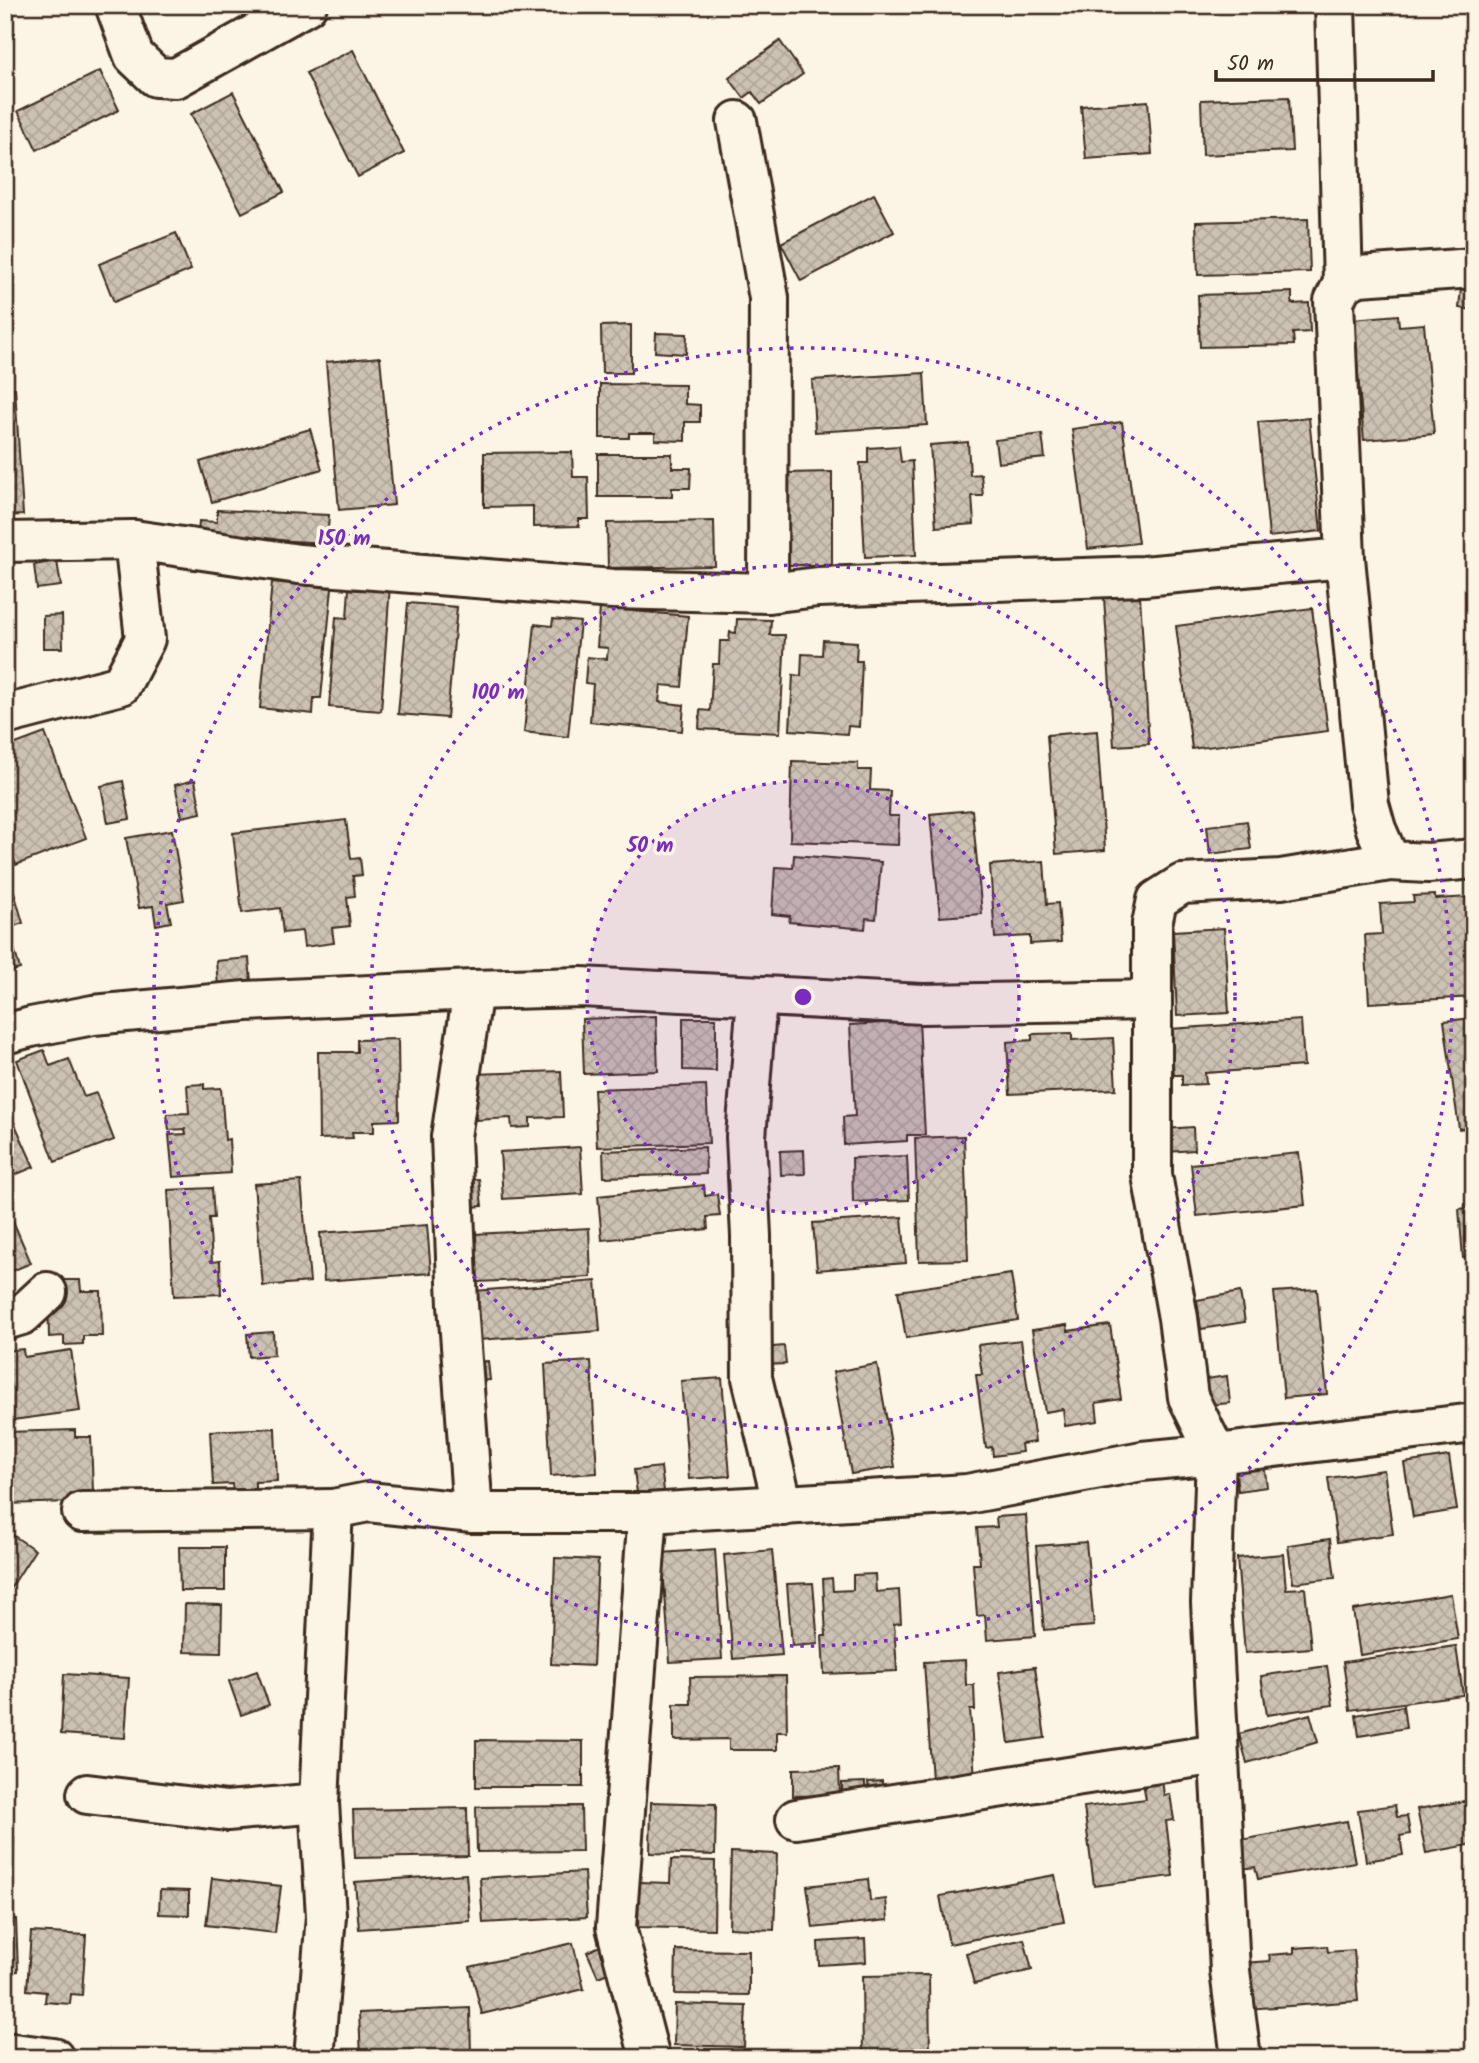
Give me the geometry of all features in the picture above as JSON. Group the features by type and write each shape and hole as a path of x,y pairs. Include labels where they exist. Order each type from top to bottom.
{"street":[{"path":"115,5 134,56 156,77 176,78 307,5"},
{"path":"1335,5 1343,283 1334,300 1345,558 1369,804 1376,830 1390,861"},
{"path":"737,121 769,298 768,593"},
{"path":"1343,283 1359,275 1474,268"},
{"path":"5,542 134,540 299,564 613,589 768,593 818,587 1143,576 1345,558"},
{"path":"5,715 121,685 145,639 134,540"},
{"path":"1241,2058 1230,1971 1211,1604 1216,1454 1188,1397 1178,1318 1152,1175 1151,946 1157,900 1182,884 1281,878 1390,861 1428,863 1474,859"},
{"path":"5,1034 93,1015 232,1002 473,990 581,987 923,1004 1152,1000"},
{"path":"473,990 452,1137 458,1305 473,1513"},
{"path":"757,997 746,1137 751,1236 752,1378 783,1506"},
{"path":"5,1320 22,1315 47,1292"},
{"path":"82,1512 333,1508 368,1502 473,1513 648,1513 783,1506 967,1494 1142,1461 1474,1423"},
{"path":"314,2058 326,1916 319,1803 333,1508"},
{"path":"648,1513 616,1927 650,2058"},
{"path":"796,1819 1218,1754"},
{"path":"87,1794 228,1811 319,1803"},
{"path":"5,2052 54,2058"}],"building":[{"path":"5,5 30,5 5,14"},
{"path":"780,41 803,74 761,104 752,92 744,98 729,78"},
{"path":"353,50 404,153 358,177 306,73"},
{"path":"100,71 119,110 37,150 18,111"},
{"path":"233,92 284,192 242,213 191,114"},
{"path":"1289,97 1292,151 1203,155 1201,100"},
{"path":"1148,101 1152,154 1086,159 1081,106"},
{"path":"874,194 894,232 801,281 781,243"},
{"path":"1308,219 1310,272 1198,275 1196,222"},
{"path":"176,233 191,270 114,302 99,264"},
{"path":"1461,288 1474,289 1474,310 1459,308"},
{"path":"1292,292 1292,304 1309,303 1310,332 1293,333 1294,345 1200,347 1198,295"},
{"path":"1398,315 1399,326 1424,324 1434,434 1364,440 1353,319"},
{"path":"631,325 631,373 602,373 601,326"},
{"path":"656,333 687,334 686,354 655,352"},
{"path":"380,357 394,505 339,510 326,362"},
{"path":"924,373 927,425 815,432 812,380"},
{"path":"600,384 685,385 685,404 700,405 700,422 685,422 685,441 655,440 655,433 629,433 629,438 600,438"},
{"path":"5,388 15,388 23,515 5,516"},
{"path":"1309,418 1321,531 1269,537 1258,422"},
{"path":"1122,422 1138,543 1088,549 1072,429"},
{"path":"310,429 322,469 212,502 200,462"},
{"path":"1042,434 1045,458 998,463 995,440"},
{"path":"968,442 970,475 981,474 983,496 972,496 974,524 936,527 930,445"},
{"path":"899,446 901,462 912,461 916,555 865,557 860,463 868,463 868,448"},
{"path":"572,452 573,477 588,477 589,519 579,519 579,526 533,527 533,506 484,507 484,453"},
{"path":"598,454 672,454 672,468 691,468 690,488 672,488 672,497 598,497"},
{"path":"832,472 832,565 785,565 785,473"},
{"path":"217,510 329,515 327,543 198,536 199,521 217,522"},
{"path":"714,521 715,566 608,568 607,523"},
{"path":"57,561 61,586 37,589 34,565"},
{"path":"272,582 332,588 321,698 314,698 313,714 260,708"},
{"path":"359,583 390,585 381,711 329,707 336,617 347,618 349,589 359,590"},
{"path":"1140,596 1149,744 1114,746 1104,598"},
{"path":"408,603 457,607 447,718 398,714"},
{"path":"600,608 688,616 682,687 661,685 659,702 684,705 682,731 590,722 593,684 585,683 587,657 607,659 608,648 597,647"},
{"path":"1312,608 1328,731 1192,749 1176,626"},
{"path":"62,615 63,648 43,648 43,616"},
{"path":"553,619 580,622 568,737 524,732 535,624 552,626"},
{"path":"737,619 771,620 770,635 785,635 780,733 699,729 700,710 710,711 713,664 719,664 720,641 729,641 730,632 736,633"},
{"path":"823,640 857,642 856,661 862,661 859,727 848,726 847,734 790,730 793,675 801,676 802,654 822,655"},
{"path":"1097,731 1105,850 1056,854 1047,735"},
{"path":"45,733 86,838 16,865 5,838 5,748"},
{"path":"792,761 858,763 858,770 871,770 870,790 890,791 889,816 899,816 898,845 790,841"},
{"path":"195,780 201,813 182,817 175,785"},
{"path":"123,781 130,819 108,823 101,786"},
{"path":"972,810 982,914 940,917 930,814"},
{"path":"346,820 351,859 360,858 362,875 353,876 355,896 347,897 350,926 332,928 334,943 304,947 302,931 283,933 280,908 242,913 233,833"},
{"path":"1247,821 1251,849 1210,854 1207,826"},
{"path":"172,830 184,900 167,903 171,922 156,925 153,906 139,908 126,838"},
{"path":"794,855 881,862 876,919 866,918 865,929 789,922 790,916 772,914 775,867 793,868"},
{"path":"1044,861 1047,904 1058,903 1061,942 1030,944 1030,936 995,938 990,865"},
{"path":"12,885 23,923 8,928 20,969 5,973 5,887"},
{"path":"1435,895 1435,899 1471,897 1474,997 1369,1003 1365,935 1382,934 1380,904 1414,902 1413,896"},
{"path":"1224,928 1229,1013 1177,1016 1173,931"},
{"path":"249,958 251,982 218,986 216,961"},
{"path":"656,1016 658,1071 584,1074 582,1019"},
{"path":"683,1018 716,1018 716,1071 683,1070"},
{"path":"1474,1018 1474,1127 1459,1129 1444,1021"},
{"path":"1301,1020 1304,1066 1205,1073 1206,1084 1182,1085 1182,1075 1174,1075 1170,1029"},
{"path":"919,1021 925,1135 907,1135 907,1141 844,1145 843,1117 855,1116 850,1025"},
{"path":"1072,1033 1072,1040 1113,1038 1116,1089 1010,1094 1007,1042 1032,1040 1032,1034"},
{"path":"398,1039 399,1120 374,1121 374,1132 352,1132 353,1138 319,1139 318,1052 357,1052 357,1040"},
{"path":"44,1050 50,1066 69,1059 84,1097 96,1093 114,1140 55,1162 17,1060"},
{"path":"561,1071 563,1117 530,1118 530,1127 512,1128 511,1118 476,1120 474,1074"},
{"path":"204,1084 204,1089 221,1088 225,1140 229,1139 231,1173 173,1177 169,1135 186,1134 185,1129 169,1130 167,1114 189,1113 187,1085"},
{"path":"706,1085 709,1143 597,1147 594,1089"},
{"path":"5,1102 34,1167 5,1179"},
{"path":"1193,1127 1194,1150 1167,1152 1165,1129"},
{"path":"964,1136 968,1260 919,1261 915,1138"},
{"path":"580,1147 583,1194 503,1199 500,1152"},
{"path":"705,1147 706,1174 604,1177 603,1151"},
{"path":"804,1150 805,1174 781,1175 780,1151"},
{"path":"1299,1153 1305,1205 1197,1216 1191,1164"},
{"path":"907,1156 909,1200 853,1202 852,1158"},
{"path":"479,1179 482,1206 462,1208 459,1181"},
{"path":"301,1181 310,1282 263,1286 254,1184"},
{"path":"704,1185 705,1196 717,1194 720,1216 707,1217 708,1229 602,1240 598,1196"},
{"path":"212,1188 214,1218 209,1218 212,1262 220,1261 221,1294 174,1296 168,1190"},
{"path":"1474,1207 1474,1257 1463,1258 1459,1209"},
{"path":"902,1217 906,1263 817,1270 813,1223"},
{"path":"13,1221 31,1263 5,1274 5,1224"},
{"path":"427,1225 431,1273 324,1281 320,1233"},
{"path":"589,1228 591,1277 477,1282 474,1234"},
{"path":"1011,1274 1018,1320 906,1338 898,1291"},
{"path":"60,1280 80,1280 81,1291 101,1291 102,1336 83,1336 83,1344 64,1345 64,1336 49,1337 48,1291"},
{"path":"596,1281 600,1331 479,1340 475,1291"},
{"path":"1317,1289 1327,1394 1284,1398 1274,1292"},
{"path":"1240,1292 1245,1322 1201,1329 1197,1300"},
{"path":"1067,1325 1068,1331 1110,1325 1121,1399 1096,1403 1098,1421 1065,1426 1063,1409 1045,1412 1032,1330"},
{"path":"273,1332 274,1355 249,1357 247,1334"},
{"path":"1021,1340 1035,1442 1021,1444 1022,1452 993,1456 992,1447 986,1448 976,1375 982,1375 978,1345"},
{"path":"784,1346 786,1364 763,1365 761,1348"},
{"path":"23,1349 24,1357 71,1350 80,1411 5,1421 5,1351"},
{"path":"488,1361 490,1380 470,1381 469,1362"},
{"path":"591,1361 597,1473 551,1476 545,1364"},
{"path":"877,1364 895,1467 851,1474 833,1372"},
{"path":"1227,1376 1230,1403 1209,1405 1206,1379"},
{"path":"722,1378 730,1476 689,1479 681,1381"},
{"path":"275,1428 277,1481 255,1482 255,1490 233,1491 232,1484 213,1485 210,1431"},
{"path":"75,1430 75,1437 91,1437 93,1492 71,1493 72,1502 5,1504 5,1432"},
{"path":"1449,1456 1457,1510 1413,1517 1404,1463"},
{"path":"1264,1463 1267,1487 1238,1491 1235,1467"},
{"path":"661,1467 664,1491 637,1493 634,1470"},
{"path":"1384,1470 1393,1534 1337,1542 1328,1478"},
{"path":"1026,1515 1035,1636 987,1640 985,1615 977,1616 973,1564 980,1564 977,1528 997,1527 996,1517"},
{"path":"8,1532 35,1550 5,1597 5,1537"},
{"path":"1330,1539 1335,1578 1293,1583 1288,1545"},
{"path":"1086,1542 1094,1626 1044,1630 1036,1546"},
{"path":"179,1547 225,1547 225,1591 180,1591"},
{"path":"715,1549 722,1659 670,1662 662,1553"},
{"path":"772,1550 782,1655 733,1659 724,1555"},
{"path":"1283,1554 1286,1589 1305,1588 1311,1648 1245,1653 1237,1558"},
{"path":"555,1558 598,1560 593,1666 551,1664"},
{"path":"875,1574 876,1592 899,1590 901,1623 894,1624 897,1671 824,1674 822,1636 826,1636 823,1579 832,1578 833,1591 853,1590 853,1575"},
{"path":"813,1583 818,1644 792,1646 787,1584"},
{"path":"1451,1594 1458,1639 1360,1655 1353,1610"},
{"path":"185,1604 222,1605 221,1653 184,1652"},
{"path":"1456,1646 1463,1695 1350,1710 1343,1662"},
{"path":"965,1660 966,1685 974,1685 975,1710 970,1710 975,1778 932,1780 924,1662"},
{"path":"1327,1666 1333,1705 1267,1715 1261,1676"},
{"path":"1035,1667 1045,1738 1009,1743 999,1672"},
{"path":"257,1671 269,1705 241,1715 229,1681"},
{"path":"64,1674 129,1678 125,1738 61,1734"},
{"path":"786,1676 787,1732 777,1732 777,1750 729,1750 729,1739 674,1740 674,1704 691,1704 690,1677"},
{"path":"1403,1706 1406,1728 1359,1736 1356,1715"},
{"path":"1310,1714 1318,1742 1247,1763 1239,1734"},
{"path":"476,1740 583,1741 583,1787 476,1787"},
{"path":"839,1768 840,1795 793,1796 793,1769"},
{"path":"1162,1780 1164,1795 1170,1794 1174,1820 1166,1821 1173,1876 1094,1886 1084,1807 1146,1799 1143,1783"},
{"path":"882,1781 883,1797 869,1798 868,1782"},
{"path":"865,1782 865,1799 842,1799 842,1783"},
{"path":"1471,1800 1474,1844 1426,1853 1417,1809"},
{"path":"651,1802 716,1804 715,1855 650,1853"},
{"path":"1395,1805 1397,1817 1407,1816 1410,1834 1400,1836 1403,1855 1366,1861 1358,1810"},
{"path":"581,1806 582,1851 477,1852 476,1807"},
{"path":"467,1808 468,1856 355,1858 353,1810"},
{"path":"1347,1821 1355,1862 1258,1879 1255,1867 1241,1869 1235,1841"},
{"path":"5,1837 14,1837 12,1894 5,1894"},
{"path":"731,1852 777,1854 774,1930 729,1928"},
{"path":"671,1860 715,1861 714,1929 638,1927 639,1882 670,1883"},
{"path":"584,1872 587,1917 483,1923 480,1878"},
{"path":"466,1874 470,1921 359,1929 355,1882"},
{"path":"1055,1875 1064,1922 949,1944 940,1896"},
{"path":"212,1878 281,1886 275,1933 206,1925"},
{"path":"868,1879 870,1901 886,1899 888,1920 813,1928 807,1886"},
{"path":"160,1890 189,1891 189,1915 159,1914"},
{"path":"5,1919 16,1919 18,1971 5,1972"},
{"path":"31,1932 86,1935 82,1995 71,1994 70,2004 45,2002 46,1992 27,1990"},
{"path":"865,1939 866,1962 819,1965 818,1942"},
{"path":"1024,1939 1032,1970 974,1984 966,1953"},
{"path":"573,1943 584,1989 482,2014 470,1967"},
{"path":"604,1944 616,1970 598,1977 587,1952"},
{"path":"1327,1946 1328,1952 1354,1950 1358,2001 1247,2009 1243,1963 1270,1961 1269,1955 1294,1953 1294,1948"},
{"path":"676,1950 749,1951 749,1995 675,1994"},
{"path":"929,1975 930,2058 863,2058 862,1976"},
{"path":"675,2004 746,2006 744,2047 674,2045"},
{"path":"470,2008 471,2058 361,2058 359,2013"},
{"path":"613,2051 614,2058 575,2058"}]}
